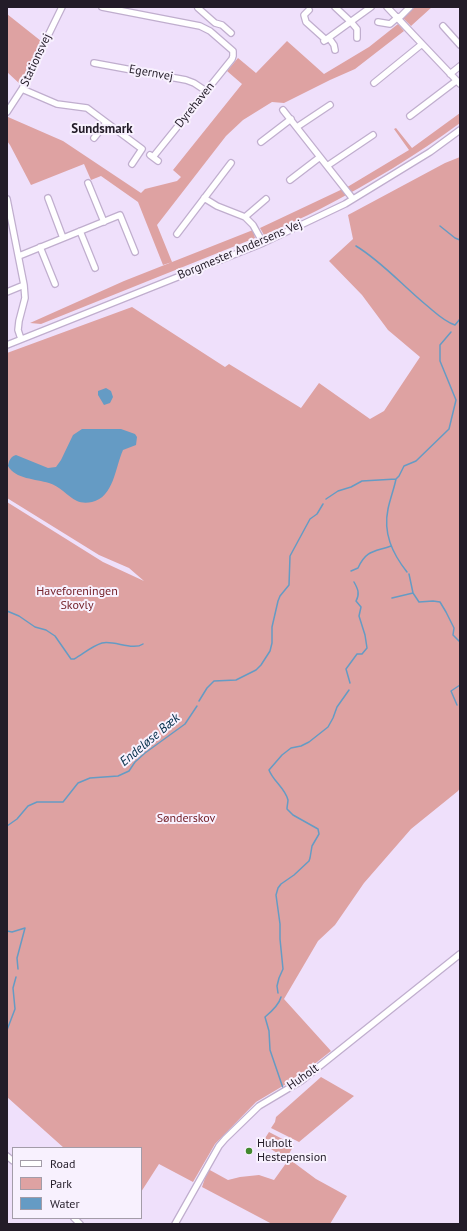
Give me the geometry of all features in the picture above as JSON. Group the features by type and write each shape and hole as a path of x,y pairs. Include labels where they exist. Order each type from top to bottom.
{"street":[{"name":"Stationsvej","path":"7,112 22,89 62,7"},
{"path":"102,7 200,26 210,31 215,23"},
{"path":"335,7 352,22 357,29 356,38"},
{"path":"326,40 371,7"},
{"path":"388,7 458,82 410,116"},
{"path":"378,22 390,24 410,7"},
{"path":"198,8 215,23 222,25 231,33"},
{"path":"309,10 304,15 306,22 326,40 334,44 335,50"},
{"path":"443,26 460,45"},
{"name":"Dyrehaven","path":"158,161 151,156 232,59 233,52 210,31"},
{"path":"374,83 422,44"},
{"name":"Egernvej","path":"94,63 186,80 194,83 206,91"},
{"path":"450,74 460,66"},
{"path":"22,89 57,104 87,108 142,150 132,164"},
{"path":"297,127 330,105"},
{"path":"283,110 354,199"},
{"path":"261,142 291,119"},
{"path":"94,138 106,123"},
{"name":"Borgmester Andersens Vej","path":"7,345 263,243 354,199 430,152 460,130"},
{"path":"327,166 373,135"},
{"path":"290,180 320,157"},
{"path":"177,234 231,163"},
{"path":"88,183 104,222"},
{"path":"48,198 63,238"},
{"path":"204,198 217,206 245,217 253,225 263,243"},
{"path":"7,199 24,285 25,298 18,330 21,339"},
{"path":"245,217 266,199"},
{"path":"19,256 120,215 135,252"},
{"path":"80,231 95,268"},
{"path":"40,247 55,284"},
{"path":"7,292 24,285"},
{"name":"Huholt","path":"175,1224 219,1146 259,1106 301,1081 460,954"}],"green space":[{"path":"415,7 432,7 411,26 403,18"},
{"path":"7,14 41,41 21,85 7,72"},
{"path":"398,24 404,31 355,69 284,103 272,102 243,120 226,136 157,225 172,262 163,265 138,202 101,176 91,180 84,164 31,185 7,141 8,117 63,141 141,193 145,189 177,181 181,177 173,170 242,84 227,71 238,58 256,73 287,41 324,74 369,47"},
{"path":"460,113 460,123 393,168 322,208 264,235 260,228 349,186 409,150 394,129 396,128 412,148"},
{"name":"Sønderskov","path":"460,157 460,788 411,829 364,883 335,925 318,941 284,999 331,1051 298,1077 256,1102 215,1144 193,1182 159,1164 142,1190 142,1147 63,1147 7,1097 7,502 103,562 144,581 129,568 99,555 7,498 7,353 132,307 225,367 229,364 301,408 319,383 370,419 384,411 420,357 388,330 362,295 329,261 353,239 348,215 445,163"},
{"path":"253,230 255,238 41,324 30,323 124,281"},
{"path":"321,1077 354,1096 299,1142 271,1128 276,1117"},
{"path":"269,1132 294,1145 286,1159 262,1143"},
{"path":"289,1159 316,1179 347,1196 330,1224 272,1224 202,1187 208,1169 228,1180 259,1175 274,1180"}],"water":[{"path":"106,388 111,391 113,397 110,403 104,405 98,395 98,391"},
{"path":"82,429 121,429 135,434 137,437 136,445 123,450 113,481 105,494 99,499 92,502 79,502 53,484 26,478 16,474 8,466 10,459 16,455 48,468 56,467 73,435"}],"waterway":[{"path":"440,226 455,238 460,240"},
{"path":"356,246 383,266 416,297 443,319 455,325 460,319"},
{"name":"Endeløse Bæk","path":"326,499 338,491 351,487 362,481 396,479 404,466 416,461 449,429 456,400 440,361 440,345 451,332"},
{"path":"396,479 388,509 387,526 393,550 407,572"},
{"name":"Endeløse Bæk","path":"199,701 207,688 214,681 236,680 256,670 270,651 272,643 272,627 278,601 289,585 290,556 310,519 317,514 323,504"},
{"path":"351,571 358,568 364,558 371,552 391,546"},
{"path":"409,574 413,593 419,602 440,602 454,628 453,635 460,642"},
{"path":"350,683 346,669 357,654 362,654 367,648 365,635 359,616 361,607 356,601 358,592 354,582"},
{"path":"392,598 413,593"},
{"path":"7,611 19,616 35,627 46,630 55,636 71,659 74,659 102,643 107,642 129,646 139,646 143,644"},
{"path":"457,705 451,691 460,685"},
{"path":"278,993 277,986 283,969 280,924 276,895 281,884 294,875 309,861 312,846 319,834 318,829 293,815 287,809 288,800 282,788 273,778 269,770 282,755 291,748 301,746 309,742 328,727 337,707 349,690"},
{"name":"Endeløse Bæk","path":"7,826 17,819 28,806 37,802 63,802 78,783 90,778 118,776 129,771 135,762 145,753 185,724 197,706"},
{"name":"Endeløse Bæk","path":"7,931 12,932 25,928 17,958 18,969"},
{"name":"Endeløse Bæk","path":"7,1030 15,1009 13,988 16,977"},
{"path":"281,997 277,1006 265,1017 269,1031 270,1050 283,1088"}],"place":[{"name":"Huholt Hestepension","path":"249,1151"}],"district":[{"name":"Sundsmark","path":"102,129"}],"park label":[{"name":"Haveforeningen Skovly","path":"77,599"}]}
